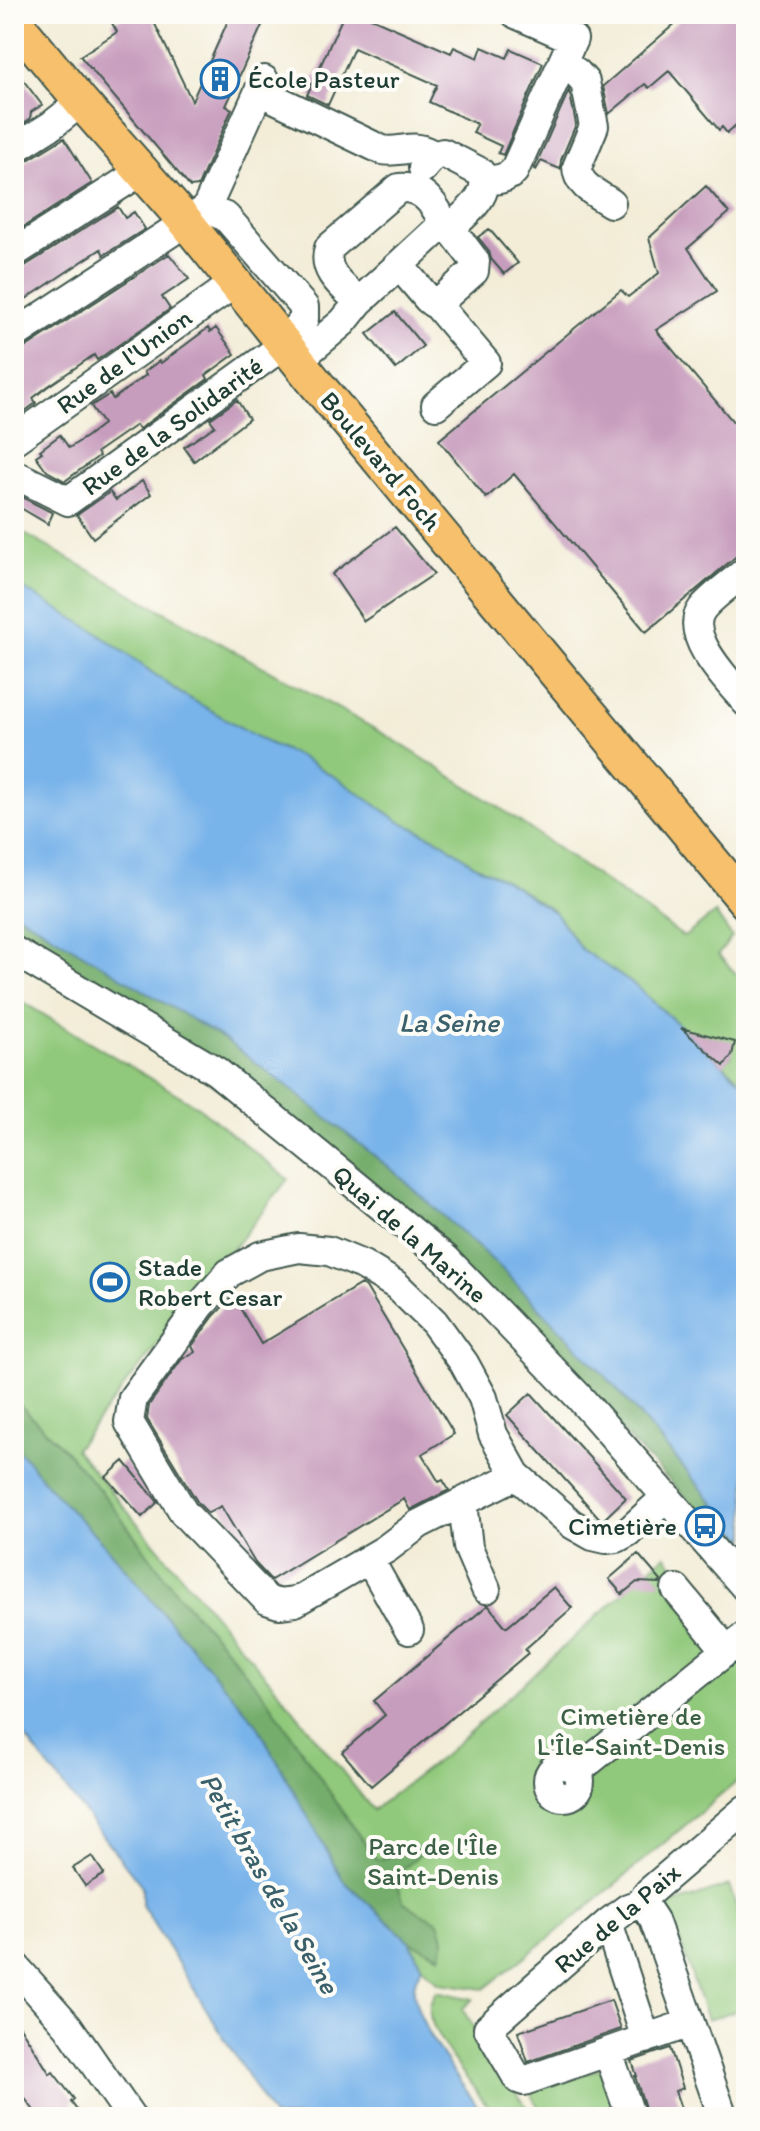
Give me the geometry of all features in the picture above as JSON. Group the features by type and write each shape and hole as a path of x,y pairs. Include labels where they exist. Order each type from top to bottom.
{"main road":[{"name":"Boulevard Foch","path":"14,21 142,171 196,216 235,283 746,902"}],"street":[{"path":"486,181 510,176 514,171 573,39 516,14"},
{"path":"563,63 585,82 594,126 577,174 583,184 611,203"},
{"path":"14,335 196,216 262,86 382,150 392,152 411,147 429,151 433,156"},
{"path":"14,149 81,102"},
{"path":"292,352 343,322 359,302 440,227 447,227 473,207 486,181 480,172 443,153 433,156 407,188"},
{"path":"14,253 142,171"},
{"path":"359,302 329,270 326,261 329,248 399,188 415,189 437,208 447,227 475,261 474,271 438,303 433,303 399,265"},
{"path":"196,216 226,217 304,307 304,319 292,352"},
{"name":"Rue de l'Union","path":"14,440 235,283"},
{"path":"436,405 486,363 438,303"},
{"name":"Rue de la Solidarité","path":"14,474 68,501 292,352"},
{"path":"746,571 702,609 697,624 709,657 746,702"},
{"name":"Quai de la Marine","path":"14,951 216,1071 446,1259 579,1397 746,1588"},
{"path":"516,1475 419,1524 386,1549 295,1602 279,1604 267,1600 184,1513 129,1422 133,1398 201,1305 229,1273 260,1256 299,1248 329,1251 363,1265 396,1285 434,1322 464,1363 483,1398 493,1434 516,1475 572,1524 593,1536 617,1538 628,1532 667,1496"},
{"path":"463,1502 468,1547 486,1589"},
{"path":"369,1559 409,1630"},
{"path":"577,1771 736,1643 676,1589"},
{"name":"Rue de la Paix","path":"608,2052 521,2081 488,2028 608,1923 639,1904 649,1892 745,1825"},
{"path":"639,1904 654,1920 723,2117"},
{"path":"608,1923 646,2039"},
{"path":"14,1965 68,2026 131,2117"},
{"path":"631,2117 608,2052 690,2023"}],"green space":[{"path":"14,528 391,738 493,803 684,937 715,913 732,937 718,955 746,984 746,1086 724,1065 732,1055 699,1043 637,987 581,949 555,912 505,880 474,865 441,841 399,821 338,779 180,693 98,633 14,583"},
{"path":"14,912 224,1039 396,1173 501,1268 612,1383 746,1541 746,1574 693,1505 445,1250 14,943"},
{"path":"14,997 197,1106 288,1179 75,1449 281,1694 373,1810 443,1756 665,1555 746,1655 746,1774 582,1912 484,1989 439,1983 422,1967 410,1942 22,1454 14,1448"},
{"path":"14,1399 104,1495 181,1598 268,1700 377,1860 431,1845 395,1876 403,1901 439,1922 444,1939 441,1956 410,1942 343,1880 256,1723 104,1544 14,1448"},
{"path":"729,1885 746,1936 746,2007 707,2020 668,1906"},
{"path":"436,1991 473,1999 462,2009 533,2117 496,2117 440,2039 430,2015"},
{"path":"601,2068 625,2117 545,2117 532,2097 532,2091"}],"water":[{"name":"La Seine","path":"14,583 98,633 180,693 338,779 399,821 441,841 474,865 505,880 555,913 581,949 637,987 746,1086 746,1541 612,1383 501,1268 396,1173 224,1039 14,912"},
{"name":"Petit bras de la Seine","path":"14,1448 104,1544 256,1723 343,1880 410,1942 422,1967 414,1990 423,2021 442,2056 486,2117 273,2117 142,1905 142,1886 14,1723"}],"building":[{"path":"127,14 141,14 145,21 152,18 192,101 231,14 267,14 226,106 232,109 198,186 190,187 80,56 117,32 112,23"},
{"path":"344,14 362,14 451,53 454,47 478,58 482,47 507,58 511,49 543,63 503,155 498,153 501,146 473,133 477,124 429,102 437,85 354,48 328,105 307,95"},
{"path":"686,14 746,14 746,116 727,133 722,127 719,130 669,71 649,88 645,84 609,114 603,86"},
{"path":"14,68 42,105 31,112 30,119 14,129"},
{"path":"569,90 576,124 560,169 541,161 536,170 534,169"},
{"path":"64,138 92,183 17,231 14,225 14,166"},
{"path":"706,186 729,213 688,248 717,291 656,330 746,437 746,548 646,632 514,474 486,498 439,440 621,290 628,297 659,273 649,238"},
{"path":"118,207 125,218 134,212 145,229 104,255 101,249 14,307 14,273"},
{"path":"489,229 518,263 504,274 478,237"},
{"path":"169,254 189,279 162,297 170,309 97,360 94,355 47,387 33,398 36,403 14,419 14,352"},
{"path":"395,312 423,346 396,369 367,334"},
{"path":"208,328 210,332 216,328 235,354 206,375 208,379 139,429 136,425 97,452 99,456 65,481 47,471 36,456 42,452 40,450 60,435 69,448 86,437 103,424 91,406 110,394 113,399 146,375 144,372"},
{"path":"237,400 249,419 194,461 184,447 215,426 210,419"},
{"path":"142,481 151,494 93,538 77,515 110,492 116,500"},
{"path":"14,493 53,513 48,524 14,504"},
{"path":"395,527 434,574 364,621 332,574"},
{"path":"681,1028 735,1042 732,1055 724,1066"},
{"path":"361,1284 366,1287 454,1434 422,1454 439,1482 443,1480 449,1490 410,1510 404,1499 271,1580 255,1563 221,1506 208,1513 198,1503 147,1419 149,1405 182,1359 195,1352 192,1346 233,1296 261,1344"},
{"path":"531,1393 626,1498 602,1521 507,1415"},
{"path":"124,1461 158,1502 142,1517 106,1477"},
{"path":"638,1554 661,1581 637,1582 622,1594 609,1579"},
{"path":"554,1587 572,1608 525,1649 528,1653 371,1786 342,1752 385,1715 374,1701 488,1605 506,1627"},
{"path":"92,1856 104,1874 85,1886 73,1868"},
{"path":"611,2000 621,2029 528,2062 518,2032"},
{"path":"14,2017 50,2074 53,2072 74,2099 71,2102 82,2117 39,2117 14,2084"},
{"path":"670,2048 683,2088 675,2091 684,2117 648,2117 632,2061"}],"place":[{"name":"École Pasteur","path":"220,79"},
{"name":"Stade Robert Cesar","path":"110,1282"},
{"name":"Cimetière","path":"705,1526"}],"park label":[{"name":"Cimetière de L'Île-Saint-Denis","path":"631,1731"},
{"name":"Parc de l'Île Saint-Denis","path":"433,1861"}]}
